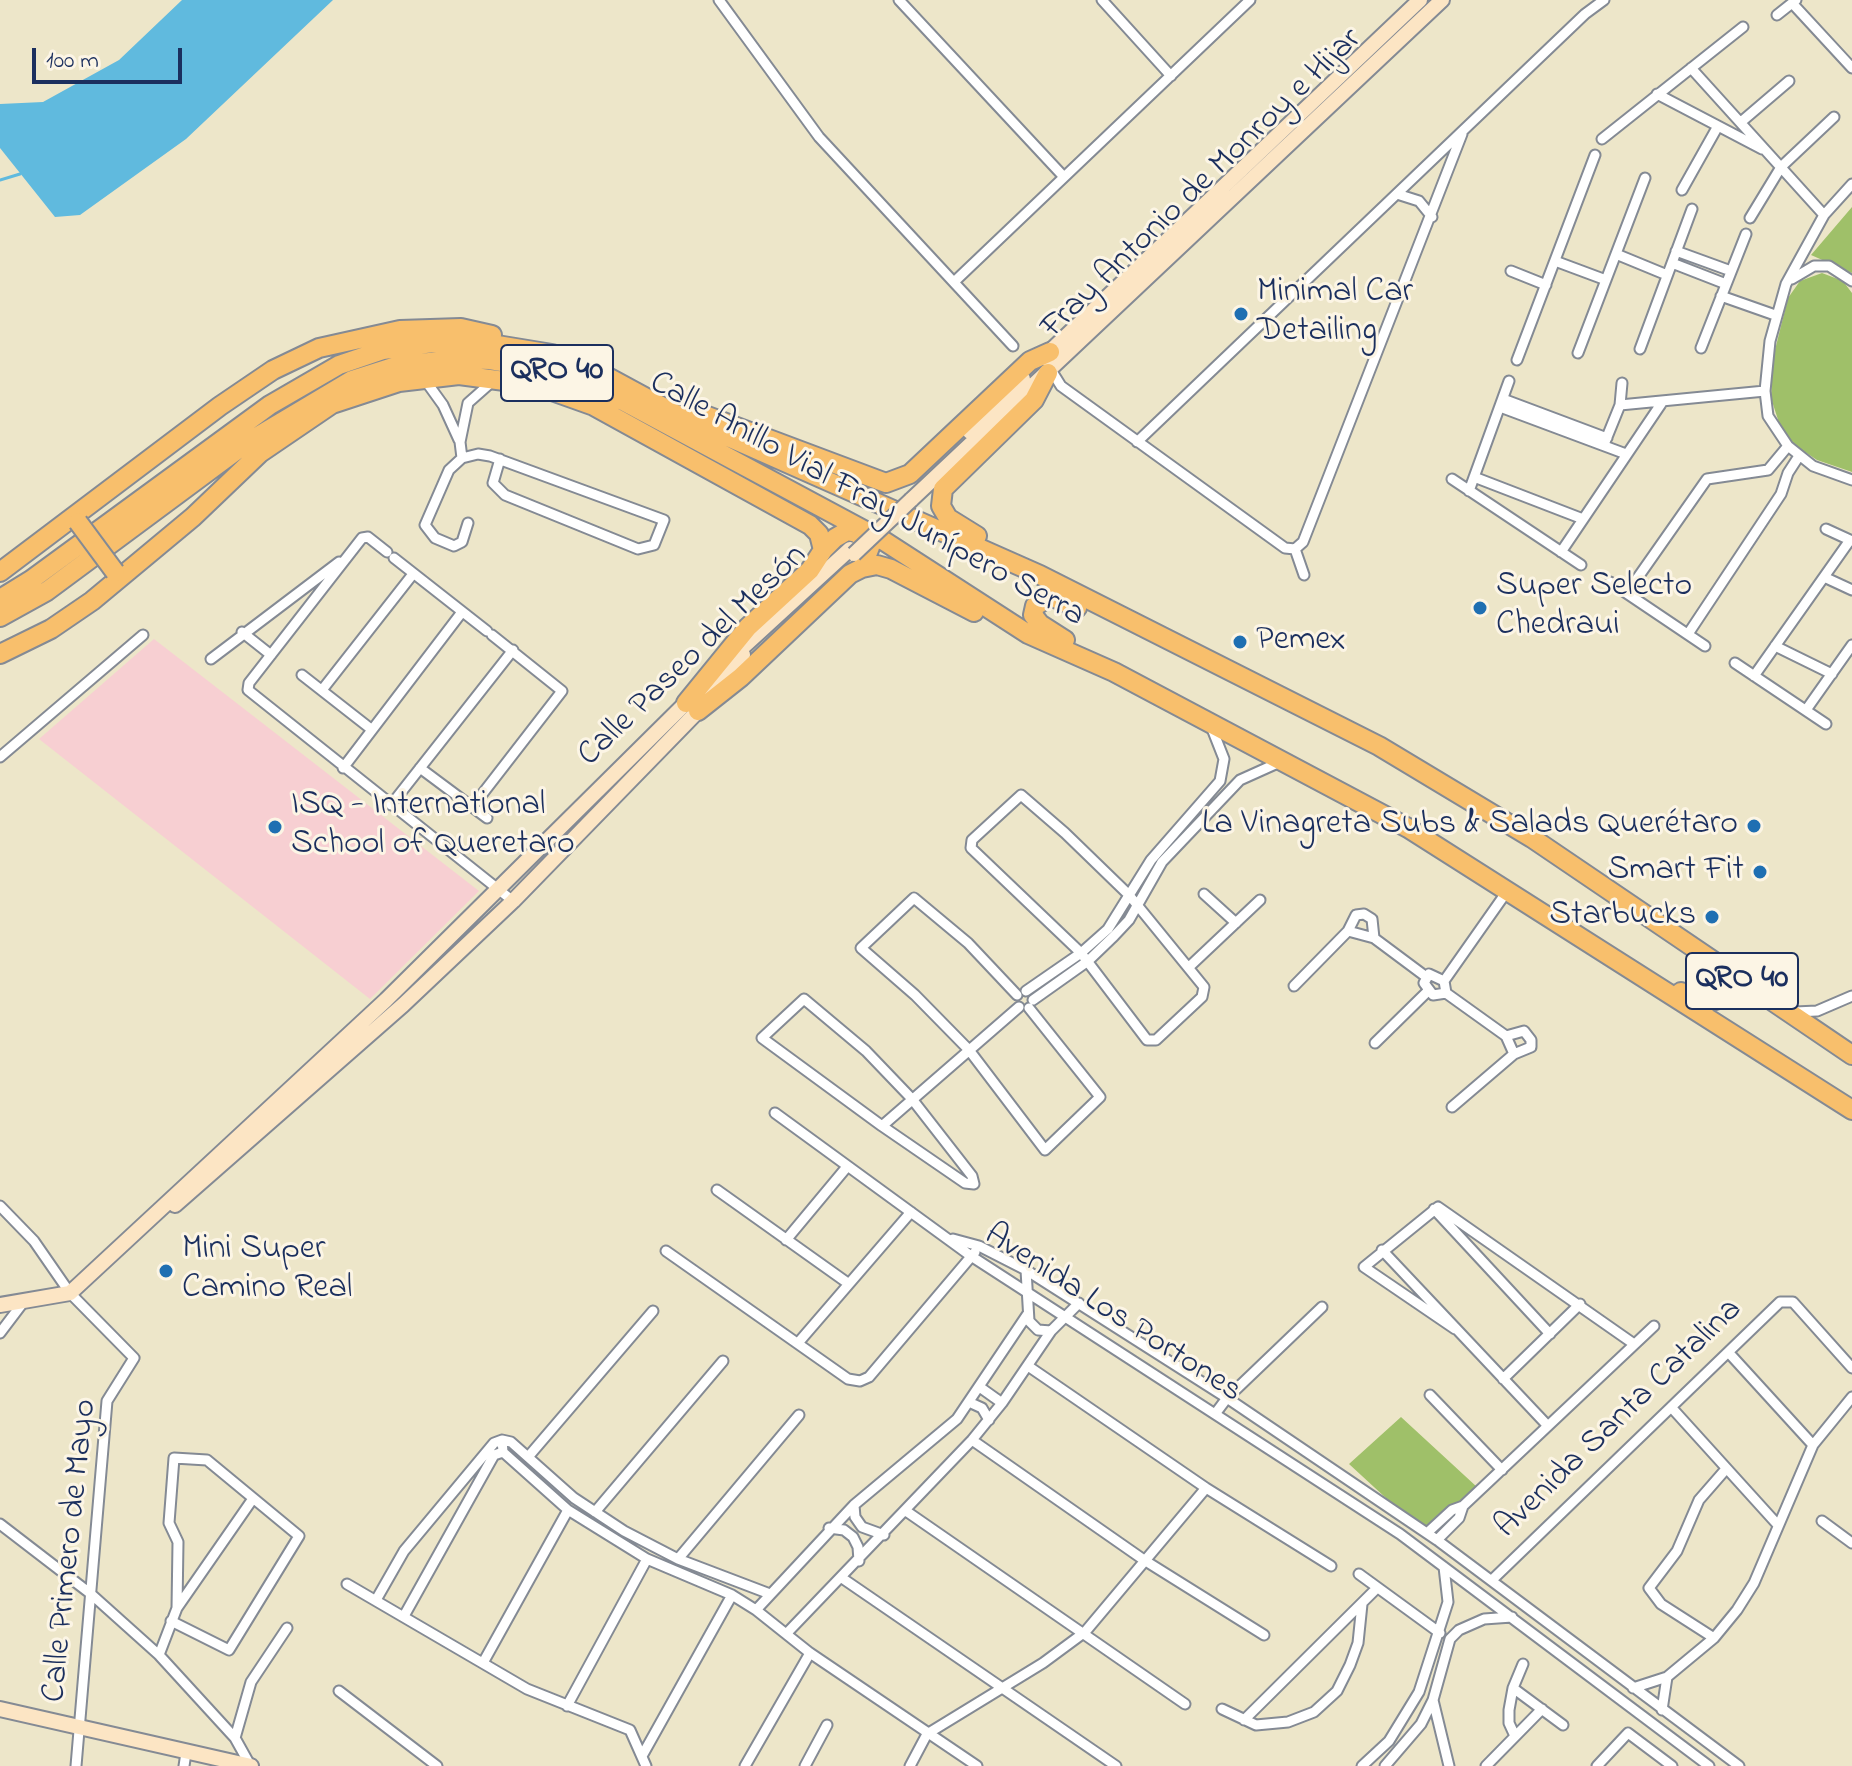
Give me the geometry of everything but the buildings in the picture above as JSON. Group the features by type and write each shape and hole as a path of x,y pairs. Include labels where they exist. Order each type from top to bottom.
{"highway":[{"path":"0,572 76,520 220,406 273,370 319,348 400,330 461,328 552,354"},
{"name":"Calle Anillo Vial Fray Junípero Serra","path":"0,599 31,580 270,405 339,365 383,350 432,343 491,344 552,354 674,413 1040,575 1379,746 1532,838 1852,1055"},
{"name":"Calle Anillo Vial Fray Junípero Serra","path":"0,617 47,591 286,417 352,380 399,365 490,360 571,377 625,402 884,541 1028,634 1114,672 1408,828 1852,1110"},
{"path":"622,386 886,483 910,474 1030,361 1045,368 1034,400 945,485 940,499 944,512 956,525 1040,575"},
{"path":"0,654 51,629 193,517 260,453 293,428 332,404 423,377 496,378 535,385 594,406 810,525 819,534 823,550"},
{"path":"695,462 801,499"},
{"path":"76,520 118,576"},
{"path":"847,531 857,533 870,547 856,557 850,574 741,677 692,707 725,652 810,570 835,538 847,531"},
{"path":"856,557 891,569 998,625 1028,634"},
{"path":"1114,672 1094,656 1045,629 1033,615 1037,602 1054,597 1173,656 1194,653"},
{"path":"1601,951 1624,955 1698,1000 1712,1003 1720,997 1724,985 1718,974 1665,937 1631,907"}],"main road":[{"name":"Fray Antonio de Monroy e Hijar","path":"1045,368 1315,110 1420,0"},
{"name":"Fray Antonio de Monroy e Hijar","path":"1315,110 1442,0"},
{"name":"Calle Paseo del Mesón","path":"856,557 909,498 1045,368"},
{"name":"Calle Paseo del Mesón","path":"290,1099 499,889 692,707"},
{"name":"Calle Paseo del Mesón","path":"70,1293 151,1219 162,1204 290,1099 513,901 692,707"},
{"path":"0,1305 70,1293"},
{"path":"0,1709 79,1728 185,1760 250,1766"}],"street":[{"path":"719,0 819,137 1013,346"},
{"path":"899,0 1064,177"},
{"path":"1102,0 1171,76"},
{"path":"954,282 1250,0"},
{"path":"1137,442 1585,14 1604,0"},
{"path":"1777,15 1794,1 1852,68"},
{"path":"1602,139 1743,27"},
{"path":"1691,68 1824,215"},
{"path":"1741,122 1789,81"},
{"path":"1657,94 1768,152"},
{"path":"1750,218 1781,167 1834,117"},
{"path":"1682,190 1718,126"},
{"path":"1045,368 1061,386 1137,442 1285,548 1295,549 1303,542 1463,132"},
{"path":"1517,360 1595,155"},
{"path":"1578,353 1645,178"},
{"path":"1852,184 1824,215 1786,284 1775,315 1765,391 1768,416 1788,446 1813,466 1852,480"},
{"path":"1397,194 1419,201 1432,217"},
{"path":"1640,349 1692,209"},
{"path":"1701,348 1746,234"},
{"path":"1676,251 1731,271"},
{"path":"1616,254 1667,275"},
{"path":"1555,261 1606,280"},
{"path":"1672,263 1726,284"},
{"path":"1786,284 1800,272 1814,266 1829,266 1852,281"},
{"path":"1511,271 1546,285"},
{"path":"1721,296 1775,315"},
{"path":"423,377 443,405 460,442 462,458"},
{"path":"460,442 468,403 496,378"},
{"path":"1469,491 1509,381"},
{"path":"1605,442 1620,405 1622,383"},
{"path":"1620,405 1765,391"},
{"path":"1561,552 1663,401"},
{"path":"1501,403 1605,442 1626,454"},
{"path":"1627,593 1707,479 1762,472 1772,467 1788,446"},
{"path":"468,523 462,542 454,546 435,538 425,525 449,470 462,458 478,454 500,459 664,520 654,545 638,549 505,495 493,483 500,459"},
{"path":"1688,634 1781,494 1799,456"},
{"path":"1474,477 1583,519"},
{"path":"1452,479 1581,565"},
{"path":"1754,676 1851,540 1826,529"},
{"path":"473,806 562,691 365,536 249,683 251,696 513,901"},
{"path":"1295,549 1304,575"},
{"path":"211,659 242,632 349,555"},
{"path":"322,690 413,574"},
{"path":"1824,577 1852,590"},
{"path":"1610,582 1705,646"},
{"path":"343,768 462,612"},
{"path":"242,632 271,655"},
{"path":"0,757 143,635"},
{"path":"1806,710 1852,645"},
{"path":"1775,646 1832,674"},
{"path":"391,805 513,650"},
{"path":"1735,663 1826,724"},
{"path":"302,675 371,729"},
{"path":"882,1126 1025,1000 1121,928 1162,862 1220,781 1224,770 1222,752 1209,723"},
{"path":"1085,957 1108,929 1155,855 1240,780 1283,761"},
{"path":"420,768 487,818"},
{"path":"1224,770 1240,780"},
{"path":"1021,795 1138,905 1189,967 1205,993 1152,1042 1085,957 971,848 972,840 1021,795"},
{"path":"1348,931 1374,938 1425,976 1444,975 1508,890"},
{"path":"1204,894 1236,923"},
{"path":"914,898 968,943 1025,1000 1100,1097 1045,1150 969,1050 915,995 861,948 914,898"},
{"path":"1189,967 1260,900"},
{"path":"1294,986 1348,931 1354,917 1364,914 1374,923 1374,938"},
{"path":"1444,975 1446,993 1506,1036 1514,1054"},
{"path":"1425,976 1428,991"},
{"path":"1428,991 1440,996 1446,993"},
{"path":"1375,1043 1428,991"},
{"path":"1790,1012 1817,1011 1852,996"},
{"path":"804,999 866,1051 912,1099 972,1176 974,1184 965,1183 882,1126 762,1038 804,999"},
{"path":"1452,1107 1514,1054 1527,1051 1531,1040 1524,1031 1506,1036"},
{"path":"775,1113 846,1168 950,1238"},
{"path":"786,1240 846,1168"},
{"path":"717,1190 849,1284"},
{"name":"Calle Primero de Mayo","path":"0,1206 34,1241 70,1293 134,1358 107,1401 76,1766"},
{"path":"1455,1329 1366,1271 1366,1264 1382,1250 1434,1209 1441,1207 1634,1344"},
{"path":"1434,1209 1550,1334"},
{"path":"798,1343 911,1212"},
{"name":"Avenida Los Portones","path":"950,1238 979,1246 1026,1270 1227,1398 1437,1540 1739,1766"},
{"name":"Avenida Los Portones","path":"950,1238 971,1256 1400,1534 1709,1766"},
{"path":"666,1251 848,1379 860,1381 869,1377 979,1246"},
{"path":"1382,1250 1548,1426"},
{"path":"1026,1270 1024,1290 1027,1315 1038,1330 1051,1331"},
{"path":"0,1333 25,1300"},
{"name":"Avenida Santa Catalina","path":"1492,1580 1786,1300 1793,1302 1852,1368"},
{"path":"787,1633 972,1440 1002,1403 1051,1331 1079,1303"},
{"path":"1503,1379 1580,1304"},
{"path":"1215,1414 1227,1398 1322,1307"},
{"path":"528,1457 653,1311"},
{"path":"756,1610 829,1528 924,1449 971,1403 1027,1315"},
{"path":"1427,1533 1452,1510 1463,1506 1654,1326"},
{"path":"1729,1353 1813,1445"},
{"path":"595,1512 723,1361"},
{"path":"1028,1366 1206,1488 1331,1566"},
{"path":"981,1388 1002,1403"},
{"path":"1430,1395 1502,1470"},
{"path":"1633,1688 1667,1677 1714,1638 1754,1583 1813,1445 1852,1397"},
{"path":"971,1403 982,1408 989,1420"},
{"path":"1671,1407 1777,1524"},
{"path":"1840,1412 1852,1419"},
{"path":"678,1559 799,1415"},
{"path":"502,1440 503,1452 568,1510 647,1559 732,1595 756,1610 810,1653 977,1766"},
{"path":"376,1600 404,1551 494,1443 502,1440 511,1442 595,1512 624,1531 678,1559 770,1594"},
{"path":"972,1440 1144,1560 1264,1635"},
{"path":"404,1616 494,1455 503,1452"},
{"path":"171,1621 229,1650 299,1536 252,1500 211,1461 174,1458 169,1523 178,1542 177,1608"},
{"path":"1714,1638 1661,1604 1649,1588 1677,1551 1699,1500 1726,1469"},
{"path":"910,1766 927,1734 1085,1632 1206,1488"},
{"path":"159,1655 177,1608 252,1500"},
{"path":"854,1505 855,1517 862,1527 884,1535"},
{"path":"1437,1540 1459,1518 1463,1506"},
{"path":"484,1661 568,1510"},
{"path":"906,1511 1185,1704"},
{"path":"1400,1534 1410,1521"},
{"path":"1822,1521 1852,1543"},
{"path":"0,1524 91,1594 159,1655 235,1738 250,1766"},
{"path":"829,1528 844,1530 853,1537 859,1561"},
{"path":"617,1543 624,1531"},
{"path":"567,1706 647,1559"},
{"path":"1362,1766 1389,1741 1408,1713 1448,1602 1444,1567"},
{"path":"1359,1574 1450,1639"},
{"path":"842,1578 1116,1766"},
{"path":"347,1584 484,1661 527,1689 630,1730 644,1761"},
{"path":"1244,1720 1377,1588"},
{"path":"644,1761 732,1595"},
{"path":"1222,1709 1256,1725 1288,1722 1314,1712 1337,1691 1358,1643 1362,1604"},
{"path":"1385,1766 1411,1738 1433,1700 1450,1639 1471,1623 1512,1617"},
{"path":"235,1738 251,1682 287,1628"},
{"path":"745,1766 810,1653"},
{"path":"1515,1736 1509,1723 1513,1688 1523,1664"},
{"path":"1662,1710 1667,1677"},
{"path":"1513,1688 1563,1725"},
{"path":"339,1691 437,1766"},
{"path":"1433,1700 1449,1766"},
{"path":"1486,1766 1542,1709"},
{"path":"805,1766 827,1725"},
{"path":"1597,1766 1628,1733 1672,1766"}],"shaded area":[{"name":"ISQ - International School of Queretaro","path":"154,639 479,891 370,999 39,739"}],"green space":[{"path":"1852,207 1852,273 1811,255"},
{"path":"1822,273 1843,281 1852,293 1852,472 1817,460 1796,446 1782,432 1771,398 1773,358 1788,298 1800,281"},
{"path":"1401,1417 1477,1487 1425,1534 1349,1464"}],"water":[{"path":"182,0 333,0 186,139 80,215 55,217 0,148 0,104 43,102 119,60"}],"waterway":[{"path":"0,180 20,174"}],"place":[{"name":"Minimal Car Detailing","path":"1241,314"},
{"name":"Super Selecto Chedraui","path":"1480,608"},
{"name":"Pemex","path":"1240,642"},
{"name":"La Vinagreta Subs & Salads Querétaro","path":"1754,826"},
{"name":"ISQ - International School of Queretaro","path":"275,827"},
{"name":"Smart Fit","path":"1760,872"},
{"name":"Starbucks","path":"1712,917"},
{"name":"Mini Super Camino Real","path":"166,1271"}]}
